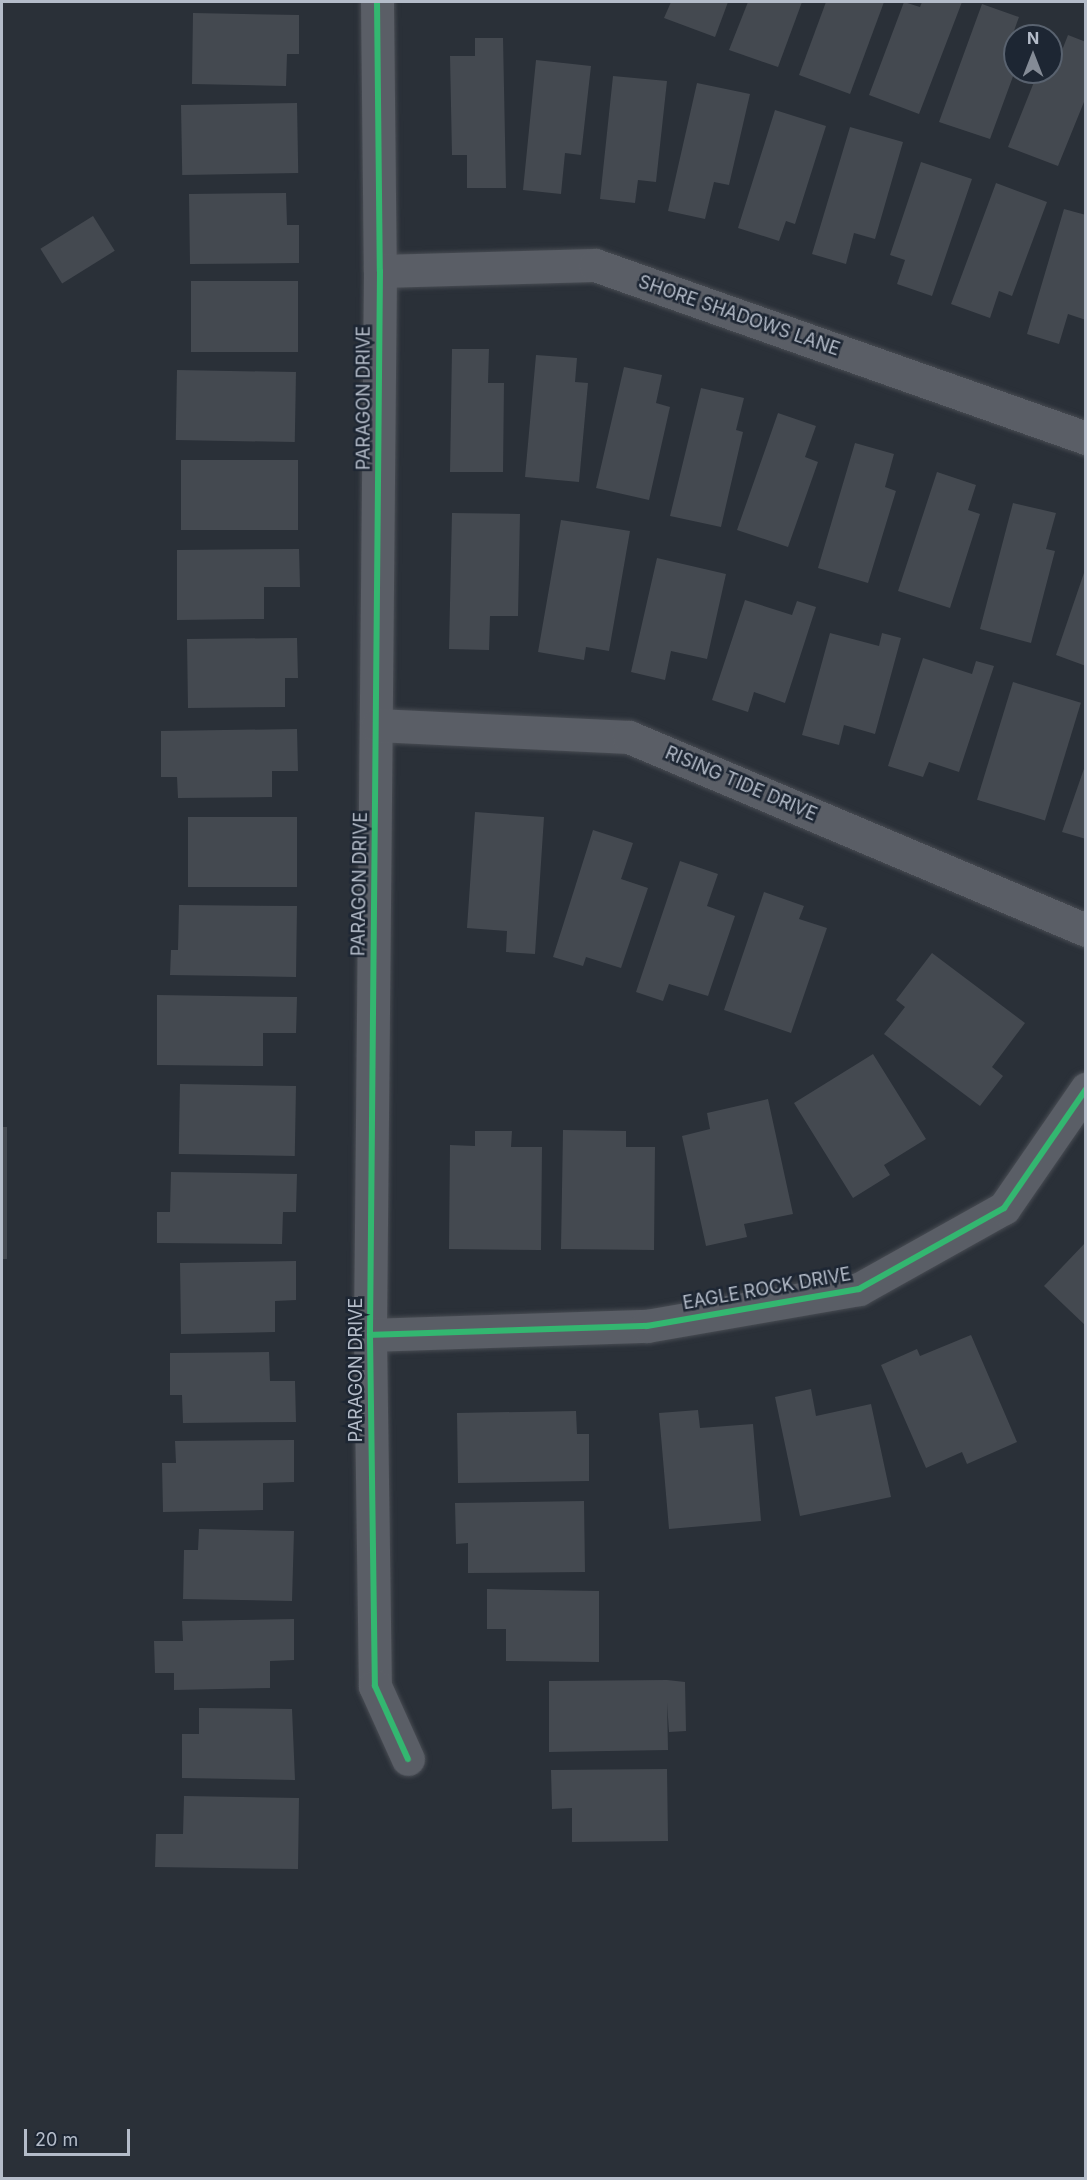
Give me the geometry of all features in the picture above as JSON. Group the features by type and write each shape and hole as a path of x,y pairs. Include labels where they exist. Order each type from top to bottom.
{"street":[{"name":"PARAGON DRIVE","path":"376,2 380,271 370,1335 375,1686 408,1759"},
{"name":"SHORE SHADOWS LANE","path":"380,271 596,266 1086,438"},
{"name":"RISING TIDE DRIVE","path":"377,725 629,737 1086,930"},
{"name":"EAGLE ROCK DRIVE","path":"370,1335 647,1326 860,1289 1004,1208 1086,1089"}],"building":[{"path":"671,2 728,2 715,37 664,18"},
{"path":"748,2 802,2 778,67 729,50"},
{"path":"826,2 884,2 850,94 799,75"},
{"path":"904,2 920,7 922,2 962,2 919,114 869,95"},
{"path":"982,4 1019,17 1016,24 1003,24 1003,84 1010,84 990,139 939,122"},
{"path":"193,13 299,15 299,54 287,54 286,86 192,84"},
{"path":"1068,35 1086,42 1086,97 1058,166 1008,147 1033,84 1063,84 1063,48"},
{"path":"475,38 503,38 506,188 467,188 467,155 452,155 450,56 475,56"},
{"path":"536,60 591,66 581,155 565,153 561,194 523,190"},
{"path":"613,76 667,81 656,182 638,180 635,203 600,199"},
{"path":"697,83 750,94 729,185 714,182 705,219 668,211"},
{"path":"297,103 298,173 182,175 181,105"},
{"path":"775,110 826,126 795,224 786,221 779,241 738,228"},
{"path":"850,127 903,142 875,239 854,233 846,264 812,254"},
{"path":"921,162 972,179 932,296 897,284 905,260 890,255"},
{"path":"996,183 1047,202 1012,296 999,291 990,318 951,304"},
{"path":"286,193 287,225 299,225 299,263 190,264 189,194"},
{"path":"1064,209 1086,215 1086,320 1068,314 1059,344 1027,334"},
{"path":"93,216 115,251 62,284 40,249"},
{"path":"191,281 298,281 298,352 191,352"},
{"path":"452,349 489,349 488,383 504,383 503,472 450,472"},
{"path":"536,355 577,358 575,382 588,383 579,482 525,477"},
{"path":"624,367 662,375 656,403 670,407 649,500 596,488"},
{"path":"177,370 296,372 295,442 176,440"},
{"path":"701,388 744,398 736,430 743,432 721,527 670,516"},
{"path":"778,413 816,426 805,457 818,462 788,547 737,530"},
{"path":"855,443 894,454 885,487 896,491 868,583 818,568"},
{"path":"181,460 298,460 298,530 181,530"},
{"path":"937,472 976,485 968,510 980,514 950,608 898,591"},
{"path":"1013,503 1056,513 1046,549 1055,551 1031,643 980,629"},
{"path":"452,513 520,514 518,616 490,616 489,650 449,649"},
{"path":"561,520 630,531 609,651 586,647 584,660 538,652"},
{"path":"299,549 300,587 264,587 264,619 177,620 177,550"},
{"path":"657,558 726,574 707,659 671,651 665,680 631,672"},
{"path":"1086,571 1086,666 1056,655"},
{"path":"745,600 792,615 797,601 816,607 785,703 754,692 748,712 712,700"},
{"path":"830,633 879,646 882,633 901,638 875,734 844,725 839,745 802,735"},
{"path":"297,638 298,678 285,678 285,707 188,708 187,639"},
{"path":"923,658 972,674 976,661 994,666 959,772 929,762 923,777 888,766"},
{"path":"1013,682 1081,703 1045,820 977,800"},
{"path":"297,729 298,771 272,771 272,797 178,798 177,777 161,777 161,731"},
{"path":"1086,763 1086,839 1062,832"},
{"path":"475,812 544,817 535,954 506,952 507,931 467,928"},
{"path":"188,817 297,817 297,887 188,887"},
{"path":"593,830 633,843 621,879 648,888 621,968 586,957 583,966 553,957"},
{"path":"680,861 718,874 707,906 735,916 708,996 669,984 663,1001 636,992"},
{"path":"764,892 804,906 799,919 827,928 791,1033 724,1010"},
{"path":"179,905 297,906 296,977 170,975 171,950 178,950"},
{"path":"932,953 1025,1023 992,1067 1003,1076 980,1106 884,1034 905,1007 896,1000"},
{"path":"157,995 297,997 296,1033 263,1033 263,1066 157,1065"},
{"path":"873,1054 926,1139 884,1165 890,1175 853,1198 794,1103"},
{"path":"180,1084 296,1086 295,1156 179,1154"},
{"path":"768,1099 793,1214 744,1224 747,1237 706,1246 682,1136 710,1129 707,1113"},
{"path":"2,1127 7,1127 7,1259 2,1259"},
{"path":"563,1130 626,1131 626,1147 655,1147 654,1250 561,1249"},
{"path":"475,1131 512,1131 511,1147 542,1147 541,1250 449,1249 450,1145 475,1146"},
{"path":"171,1172 297,1174 296,1212 283,1212 282,1244 157,1243 157,1212 170,1212"},
{"path":"1086,1242 1086,1326 1044,1286"},
{"path":"296,1261 296,1300 275,1301 275,1332 181,1334 180,1263"},
{"path":"971,1335 1017,1442 967,1464 962,1452 926,1468 881,1365 917,1349 920,1356"},
{"path":"269,1352 270,1381 295,1381 296,1422 183,1423 182,1395 170,1395 170,1353"},
{"path":"811,1389 816,1416 871,1404 891,1497 800,1516 775,1397"},
{"path":"698,1410 700,1428 753,1424 761,1521 669,1529 659,1413"},
{"path":"576,1411 577,1434 589,1434 589,1481 458,1483 457,1413"},
{"path":"294,1440 294,1482 263,1483 263,1510 163,1512 162,1463 176,1463 175,1441"},
{"path":"584,1501 585,1572 468,1573 468,1543 456,1544 455,1503"},
{"path":"199,1529 294,1531 292,1601 183,1599 184,1550 198,1550"},
{"path":"487,1589 599,1591 599,1662 506,1661 506,1629 487,1629"},
{"path":"294,1619 294,1660 270,1661 270,1688 174,1690 174,1673 155,1673 154,1641 183,1641 182,1621"},
{"path":"667,1680 685,1682 686,1731 669,1732 667,1703 668,1750 549,1752 549,1681"},
{"path":"199,1708 292,1709 295,1780 182,1778 182,1734 199,1734"},
{"path":"667,1769 668,1841 572,1842 572,1808 552,1809 551,1770"},
{"path":"184,1796 299,1798 298,1869 155,1867 156,1834 183,1834"}],"cycle path":[{"path":"377,2 380,271 370,1335 375,1686 408,1759"},
{"path":"370,1335 647,1326 859,1289 1004,1208 1086,1089"}]}
